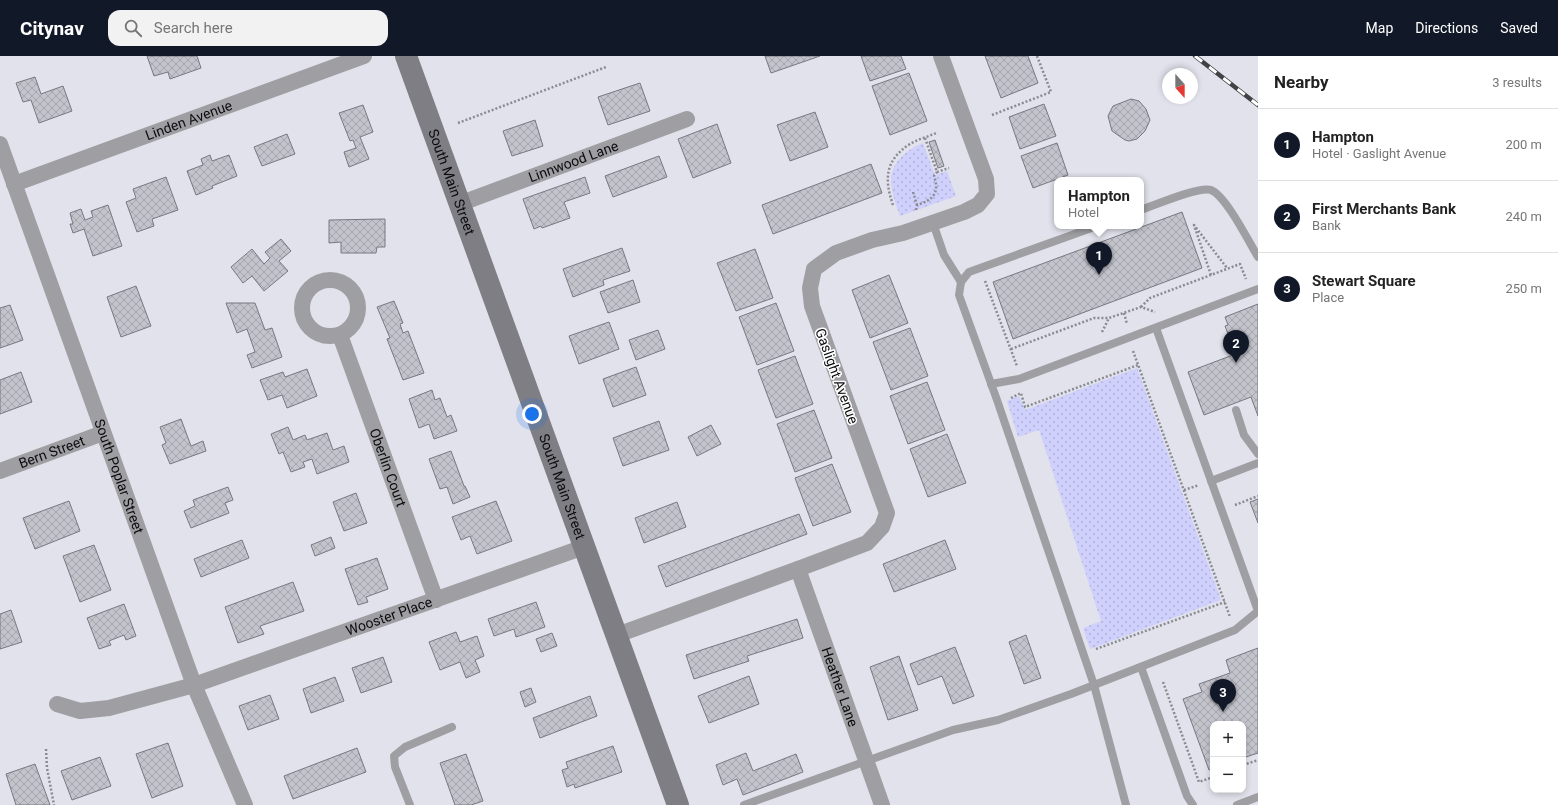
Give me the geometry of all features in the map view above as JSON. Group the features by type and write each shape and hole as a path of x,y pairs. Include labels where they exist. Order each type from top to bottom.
{"main road":[{"name":"South Main Street","path":"406,56 678,805"}],"street":[{"name":"Linden Avenue","path":"14,184 364,56"},
{"name":"Gaslight Avenue","path":"616,635 798,569 867,542 882,527 887,513 812,306 810,288 814,269 836,253 872,240 903,234 964,212 978,205 986,194 986,179 941,56"},
{"name":"Linnwood Lane","path":"459,204 687,120"},
{"name":"South Poplar Street","path":"0,144 194,685 245,805"},
{"name":"Oberlin Court","path":"340,335 436,600"},
{"name":"Bern Street","path":"0,471 103,433"},
{"name":"Wooster Place","path":"57,704 80,711 109,708 194,685 584,547"},
{"name":"Heather Lane","path":"798,569 882,805"}],"lane":[{"path":"1144,209 1197,190 1210,190 1222,198 1258,257"},
{"path":"933,223 944,255 961,282"},
{"path":"1089,229 969,272 961,282 959,295 992,384 1094,685 1126,805"},
{"path":"992,384 1019,379 1258,288"},
{"path":"744,805 953,730 998,720 1094,685 1235,630 1258,611 1156,328"},
{"path":"1236,410 1244,435 1258,454"},
{"path":"1211,481 1258,463"},
{"path":"1141,667 1187,796 1193,805"},
{"path":"410,805 395,767 394,756 405,747 452,727"},
{"path":"1237,805 1258,797"}],"path":[{"path":"992,114 1051,92 1037,56"},
{"path":"458,123 606,67"},
{"path":"893,205 886,180 888,168 898,154 911,143 936,133"},
{"path":"925,138 937,172"},
{"path":"917,206 932,198 935,192 936,181 934,176 937,172 949,168"},
{"path":"913,192 917,206 914,214"},
{"path":"1211,275 1194,225 1227,268"},
{"path":"1011,350 1094,318 1108,318 1141,307 1150,298 1240,264 1247,282"},
{"path":"980,268 1017,367"},
{"path":"1141,307 1159,314"},
{"path":"1100,335 1108,318"},
{"path":"1132,349 1230,618"},
{"path":"1009,399 1021,393 1025,407 1138,365"},
{"path":"1237,512 1234,504 1258,496"},
{"path":"1092,651 1225,602"},
{"path":"1162,680 1199,782 1210,778"},
{"path":"46,749 47,768 54,805"},
{"path":"1246,764 1258,760"}],"shaded area":[{"path":"923,143 935,175 947,171 956,196 900,216 892,189 892,173 901,157"},
{"path":"1137,368 1221,600 1090,649 1083,628 1101,621 1039,430 1018,437 1007,401 1019,396 1025,410"}],"building":[{"path":"147,56 197,56 201,68 170,79 168,72 154,76"},
{"path":"765,56 820,56 771,73"},
{"path":"861,56 901,56 906,69 870,81"},
{"path":"985,56 1028,56 1038,83 1001,98"},
{"path":"909,73 927,121 890,135 872,86"},
{"path":"35,77 41,94 63,86 72,111 39,123 31,100 23,102 16,83"},
{"path":"640,83 650,111 608,125 598,97"},
{"path":"1131,99 1139,101 1146,109 1150,120 1145,131 1137,139 1129,141 1112,131 1108,116 1113,106"},
{"path":"1044,104 1056,136 1020,149 1009,117"},
{"path":"363,105 373,132 360,137 369,159 349,167 344,152 356,148 353,140 350,141 339,113"},
{"path":"815,112 828,147 790,161 777,125"},
{"path":"535,120 543,146 512,156 503,131"},
{"path":"717,124 731,163 693,178 678,139"},
{"path":"287,134 295,154 262,166 254,147"},
{"path":"935,140 944,166 938,168 929,142"},
{"path":"1057,143 1068,175 1063,177 1054,177 1054,180 1033,188 1021,156"},
{"path":"210,155 212,161 229,155 237,176 212,186 213,188 196,195 187,171 203,165 201,159"},
{"path":"659,156 667,177 613,197 605,176"},
{"path":"871,164 882,193 773,234 762,205"},
{"path":"166,177 178,210 152,219 154,226 137,232 126,202 136,198 133,189"},
{"path":"585,177 590,193 564,202 570,218 542,228 541,226 534,229 523,199"},
{"path":"108,205 122,246 93,256 84,229 73,233 70,224 73,224 70,213 81,209 85,220 93,217 91,211"},
{"path":"1182,212 1202,268 1013,339 993,282 1136,229 1144,229 1144,226"},
{"path":"385,219 385,247 377,247 376,253 341,253 341,242 329,243 329,220"},
{"path":"281,239 291,251 279,261 288,271 264,291 252,276 243,283 231,267 252,249 264,264 270,258 265,252"},
{"path":"622,248 630,271 603,280 604,285 573,297 563,269"},
{"path":"755,249 773,298 736,311 717,263"},
{"path":"889,275 908,323 870,338 852,290"},
{"path":"633,280 640,302 608,313 600,292"},
{"path":"136,286 151,326 121,337 107,297"},
{"path":"394,301 403,323 400,324 403,333 408,331 424,373 403,380 387,339 390,338 377,307"},
{"path":"226,303 255,303 265,330 272,328 282,357 252,368 247,355 255,352 247,329 237,333"},
{"path":"776,303 794,351 757,365 739,317"},
{"path":"1258,304 1258,416 1251,397 1204,415 1188,372 1238,353 1233,338 1230,339 1225,326 1228,325 1225,317"},
{"path":"10,305 23,340 0,348 0,308"},
{"path":"609,322 619,349 579,364 569,336"},
{"path":"910,328 928,376 891,390 873,342"},
{"path":"658,330 665,349 636,360 629,340"},
{"path":"795,356 813,404 776,418 758,370"},
{"path":"636,367 646,395 613,407 603,379"},
{"path":"307,369 317,396 287,408 282,395 268,400 260,380 283,372 285,377"},
{"path":"21,372 32,402 0,414 0,380"},
{"path":"927,382 945,430 908,444 890,396"},
{"path":"432,390 435,400 440,398 447,417 451,415 457,431 434,439 429,424 419,428 409,399"},
{"path":"814,410 832,458 795,472 777,424"},
{"path":"181,419 191,446 203,441 206,451 170,464 162,445 166,443 160,427"},
{"path":"659,421 669,450 623,466 613,438"},
{"path":"711,425 721,444 697,456 688,437"},
{"path":"288,427 293,440 305,435 307,440 327,433 333,450 344,446 349,462 317,474 312,459 303,462 305,467 291,472 283,452 279,454 271,434"},
{"path":"947,434 966,483 928,497 910,449"},
{"path":"451,451 464,486 470,497 453,504 447,487 440,489 429,459"},
{"path":"832,464 851,512 813,526 795,478"},
{"path":"228,487 233,500 225,503 229,513 191,528 184,511 195,506 193,500"},
{"path":"356,493 367,523 344,531 333,502"},
{"path":"1258,499 1258,523 1250,502"},
{"path":"69,501 80,531 35,549 23,518"},
{"path":"496,501 512,541 477,554 470,536 461,540 452,517"},
{"path":"677,502 686,527 644,543 635,518"},
{"path":"799,514 807,534 666,587 658,566"},
{"path":"331,537 335,548 315,556 311,545"},
{"path":"242,540 249,558 201,577 194,559"},
{"path":"945,540 956,569 894,592 883,564"},
{"path":"94,545 111,590 80,602 63,556"},
{"path":"377,558 388,589 366,597 368,602 358,605 345,569"},
{"path":"293,582 304,611 260,626 264,634 238,643 225,607"},
{"path":"536,602 545,627 516,637 514,629 494,636 488,619"},
{"path":"124,604 136,636 126,640 124,635 109,641 111,645 99,649 87,618"},
{"path":"11,610 22,642 0,649 0,614"},
{"path":"797,619 803,638 747,656 749,661 694,679 686,655"},
{"path":"456,632 460,642 477,636 484,656 475,660 480,672 466,678 460,662 440,670 429,642"},
{"path":"552,633 557,646 541,652 536,639"},
{"path":"1026,635 1041,678 1024,684 1009,642"},
{"path":"955,647 974,696 953,704 942,676 918,685 910,664"},
{"path":"1258,648 1258,753 1246,757 1246,721 1210,721 1209,770 1183,699 1202,692 1199,684 1230,673 1226,660"},
{"path":"899,656 918,710 888,720 870,667"},
{"path":"383,657 392,682 361,693 352,668"},
{"path":"749,676 759,704 709,723 698,696"},
{"path":"335,677 344,701 311,713 303,689"},
{"path":"531,688 536,702 525,707 520,692"},
{"path":"270,695 279,719 248,730 239,706"},
{"path":"590,696 597,716 540,738 533,718"},
{"path":"168,743 183,786 152,798 136,754"},
{"path":"613,746 622,772 575,788 574,784 567,787 562,770 568,768 566,762"},
{"path":"357,748 366,772 293,799 284,776"},
{"path":"746,753 753,771 796,754 803,772 743,795 737,779 723,785 716,765"},
{"path":"466,754 483,801 471,805 455,805 440,763"},
{"path":"100,757 111,786 72,800 61,771"},
{"path":"35,764 50,805 16,805 6,774"}],"railway":[{"path":"1195,56 1258,105"}],"place":[{"name":"Hampton","path":"1099,275"},
{"name":"First Merchants Bank","path":"1236,363"},
{"name":"Stewart Square","path":"1223,712"}]}
